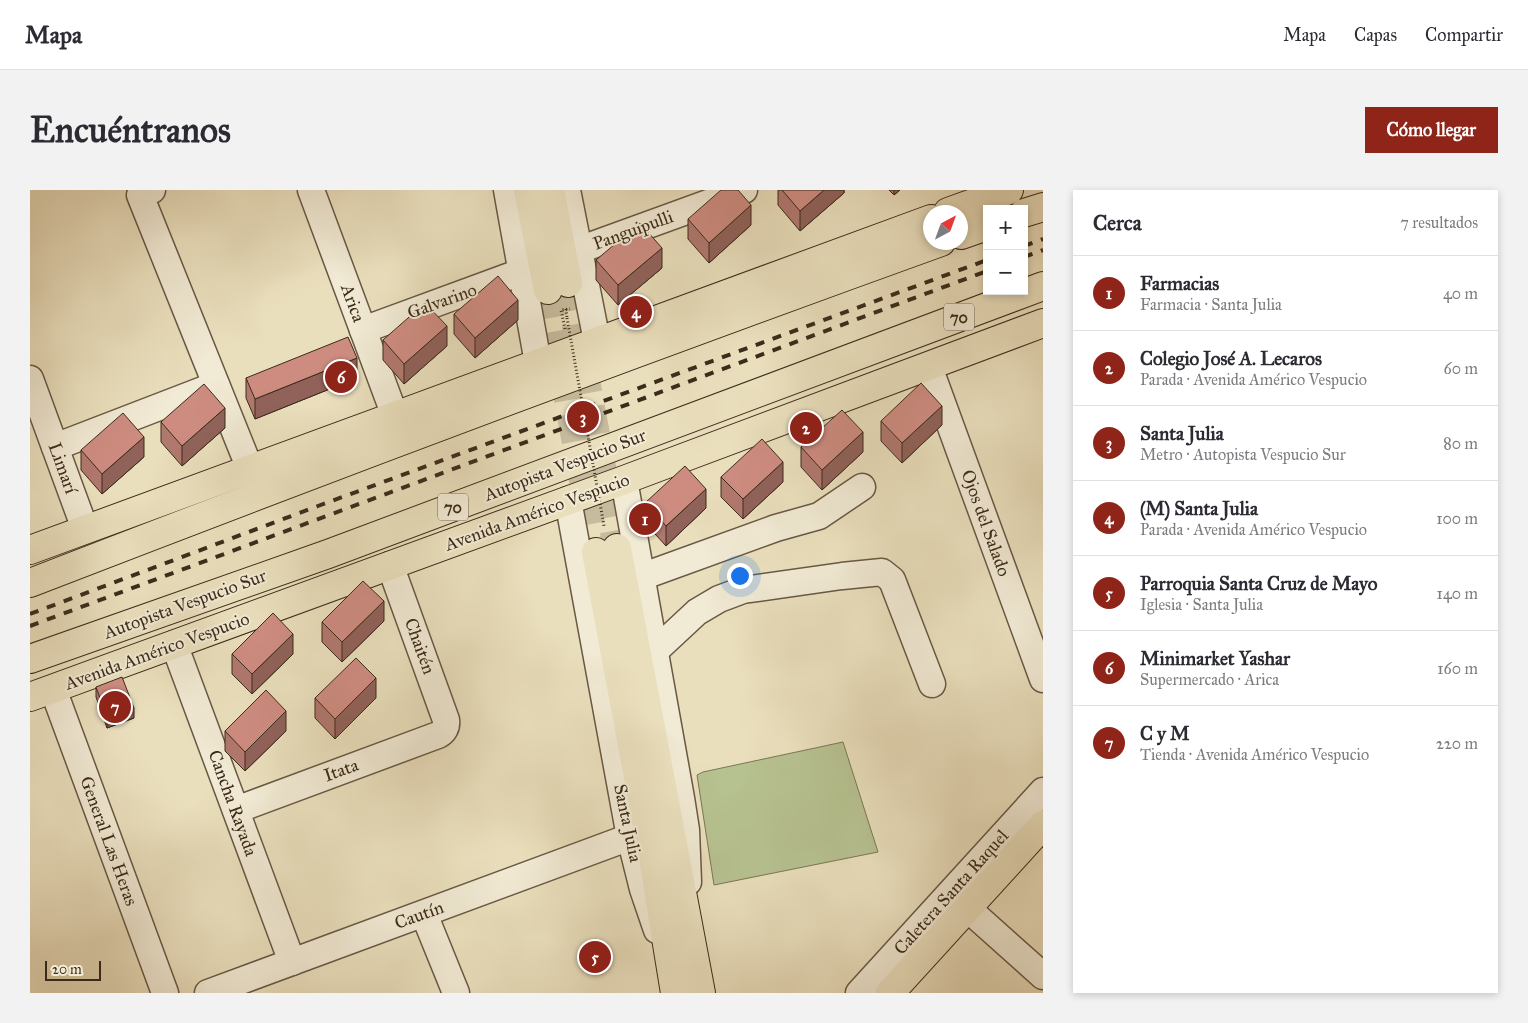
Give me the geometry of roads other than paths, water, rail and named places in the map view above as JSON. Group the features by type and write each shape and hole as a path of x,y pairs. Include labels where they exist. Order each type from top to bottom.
{"main road":[{"path":"528,190 561,294 550,190"},
{"path":"967,205 1009,190"},
{"path":"1028,212 1043,206"},
{"path":"30,550 538,363 586,338 923,221"},
{"path":"968,232 983,227"},
{"path":"30,583 320,471 923,249"},
{"name":"Autopista Vespucio Sur","path":"30,659 328,554 1043,286"},
{"name":"Avenida Américo Vespucio","path":"42,693 1043,324"},
{"name":"Santa Julia","path":"675,993 606,542 688,920"},
{"path":"890,993 1043,824"},
{"path":"688,920 701,993"}],"street":[{"name":"Arica","path":"311,190 395,416"},
{"path":"507,190 538,363"},
{"path":"567,190 579,250 586,338"},
{"name":"Panguipulli","path":"579,250 744,190"},
{"path":"146,192 216,385 250,469"},
{"name":"Galvarino","path":"362,330 522,272"},
{"name":"Ojos del Salado","path":"929,367 1043,678"},
{"name":"Limarí","path":"30,379 85,530"},
{"path":"55,447 216,385"},
{"path":"624,480 686,830 688,920"},
{"path":"641,577 776,528 819,516 862,487"},
{"name":"Santa Julia","path":"568,500 630,837 643,889 670,964"},
{"name":"Chaitén","path":"390,565 446,720 445,728"},
{"path":"654,652 697,612 719,599 743,590 882,572 892,580 932,684"},
{"name":"Cancha Rayada","path":"174,644 292,962"},
{"name":"General Las Heras","path":"42,693 165,993"},
{"name":"Itata","path":"236,810 438,735 445,728"},
{"name":"Caletera Santa Raquel","path":"859,993 1043,791"},
{"name":"Cautín","path":"208,993 630,837"},
{"path":"967,908 1043,976"},
{"path":"424,914 456,993"}],"tunnel":[{"path":"568,283 617,548"},
{"path":"548,290 596,552"}],"railway":[{"path":"1028,245 1043,239"},
{"path":"1028,256 1043,250"},
{"path":"30,614 983,261"},
{"path":"30,626 983,272"}],"place":[{"name":"(M) Santa Julia","path":"636,312"},
{"name":"Minimarket Yashar","path":"341,377"},
{"name":"Santa Julia","path":"583,417"},
{"name":"Colegio José A. Lecaros","path":"806,428"},
{"name":"Farmacias","path":"645,519"},
{"name":"C y M","path":"115,707"},
{"name":"Parroquia Santa Cruz de Mayo","path":"595,957"}]}
